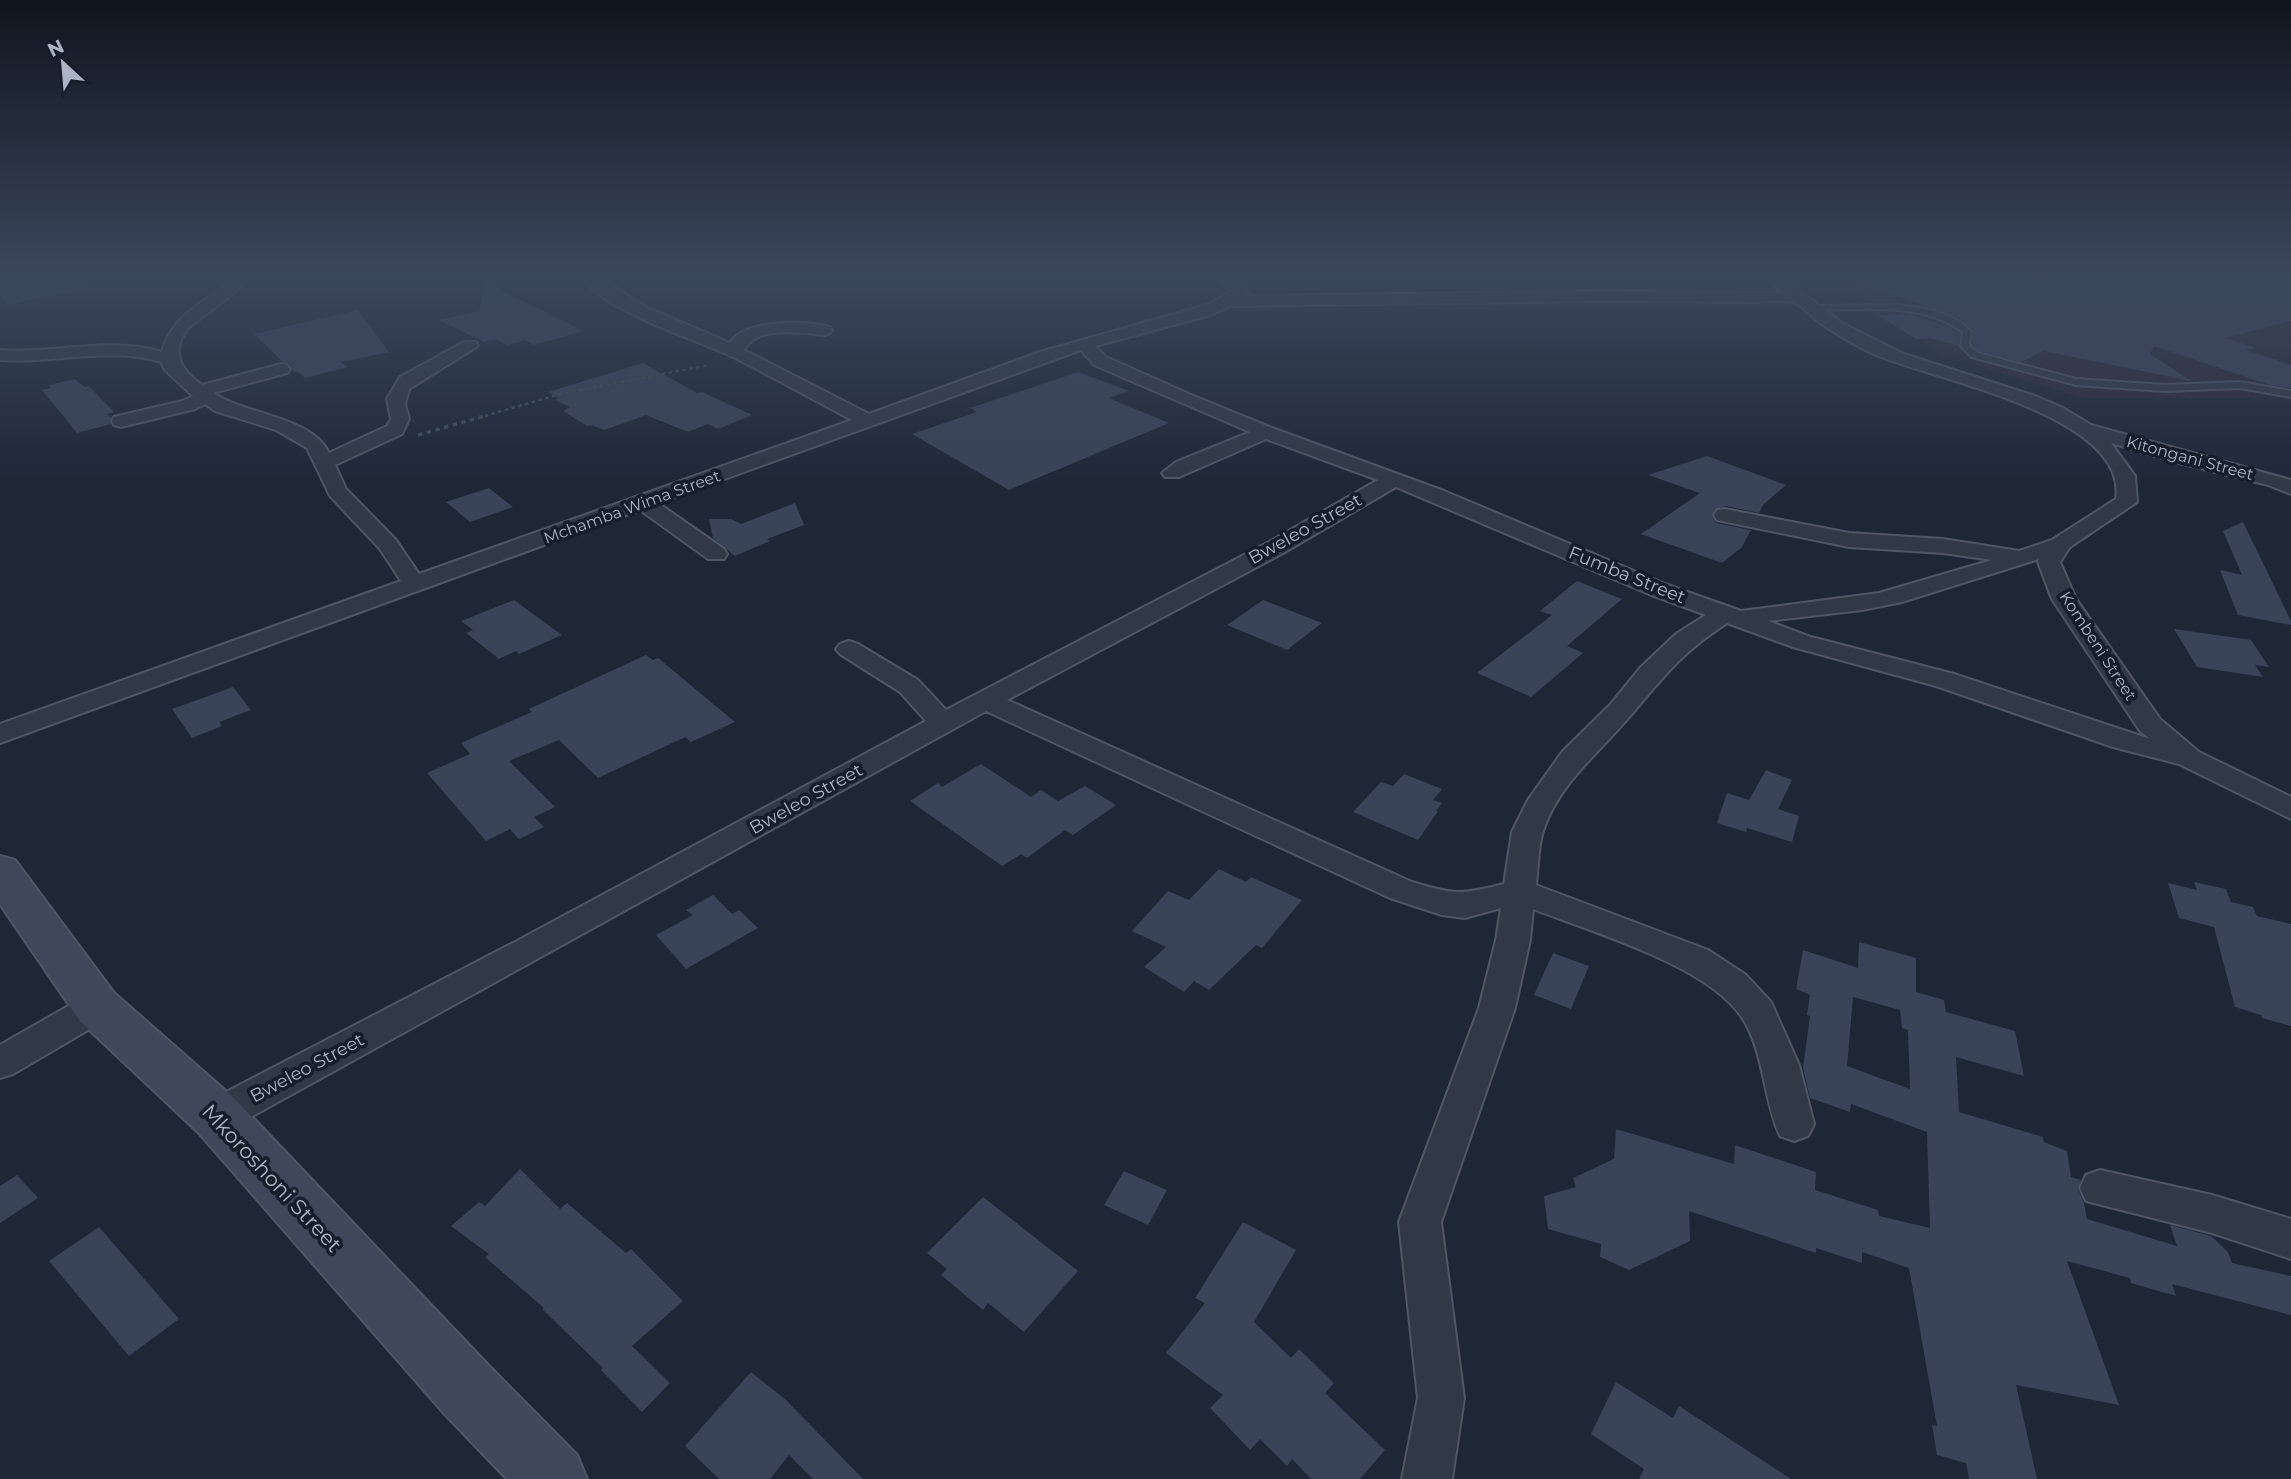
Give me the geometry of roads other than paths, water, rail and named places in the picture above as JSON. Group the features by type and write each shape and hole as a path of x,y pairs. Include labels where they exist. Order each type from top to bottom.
{"street":[{"path":"119,350 133,346"},
{"path":"169,359 172,346"},
{"path":"323,463 397,427 400,419 394,396 406,381 470,346"},
{"path":"722,346 869,421"},
{"path":"740,346 741,355"},
{"name":"Mchamba Wima Street","path":"0,734 1078,346"},
{"name":"Fumba Street","path":"1086,346 1100,361 1265,432 1395,479 1518,528 1657,589 1802,642 1945,680 2123,741 2189,758"},
{"path":"1427,1479 1441,1398 1420,1222 1497,1008 1513,940 1527,832 1543,800 1573,757 1620,711 1670,651 1733,616 1830,608 1881,600 2060,545 2096,519 2126,502 2129,492 2120,466 2109,450 2087,429 2041,405 1873,346"},
{"path":"0,355 33,356 119,350 144,351 169,359 178,374 201,399 305,437 315,445 337,492 388,545 415,584"},
{"path":"121,421 201,399 281,369"},
{"name":"Kitongani Street","path":"2087,429 2190,460 2275,480 2291,488"},
{"path":"1172,473 1197,459 1243,443 1265,432"},
{"path":"2190,460 2267,470 2291,468"},
{"name":"Bweleo Street","path":"217,1116 562,932 943,723 1277,547 1395,479"},
{"path":"644,503 716,554"},
{"path":"1725,515 1856,541 1942,546 2021,558"},
{"name":"Kombeni Street","path":"2060,545 2049,562 2064,599 2150,724 2189,758 2291,809"},
{"path":"849,649 909,686 943,723"},
{"path":"986,701 1401,890 1442,903 1465,906 1520,891 1696,959 1734,985 1758,1012 1780,1065 1794,1124"},
{"name":"Mkoroshoni Street","path":"0,871 96,1007 217,1116 465,1388 553,1479"},
{"path":"0,1063 96,1007"},
{"path":"2100,1188 2212,1214 2291,1239"}],"lane":[{"path":"1965,346 1975,355 2076,382 2165,388 2240,386 2291,394"}]}
